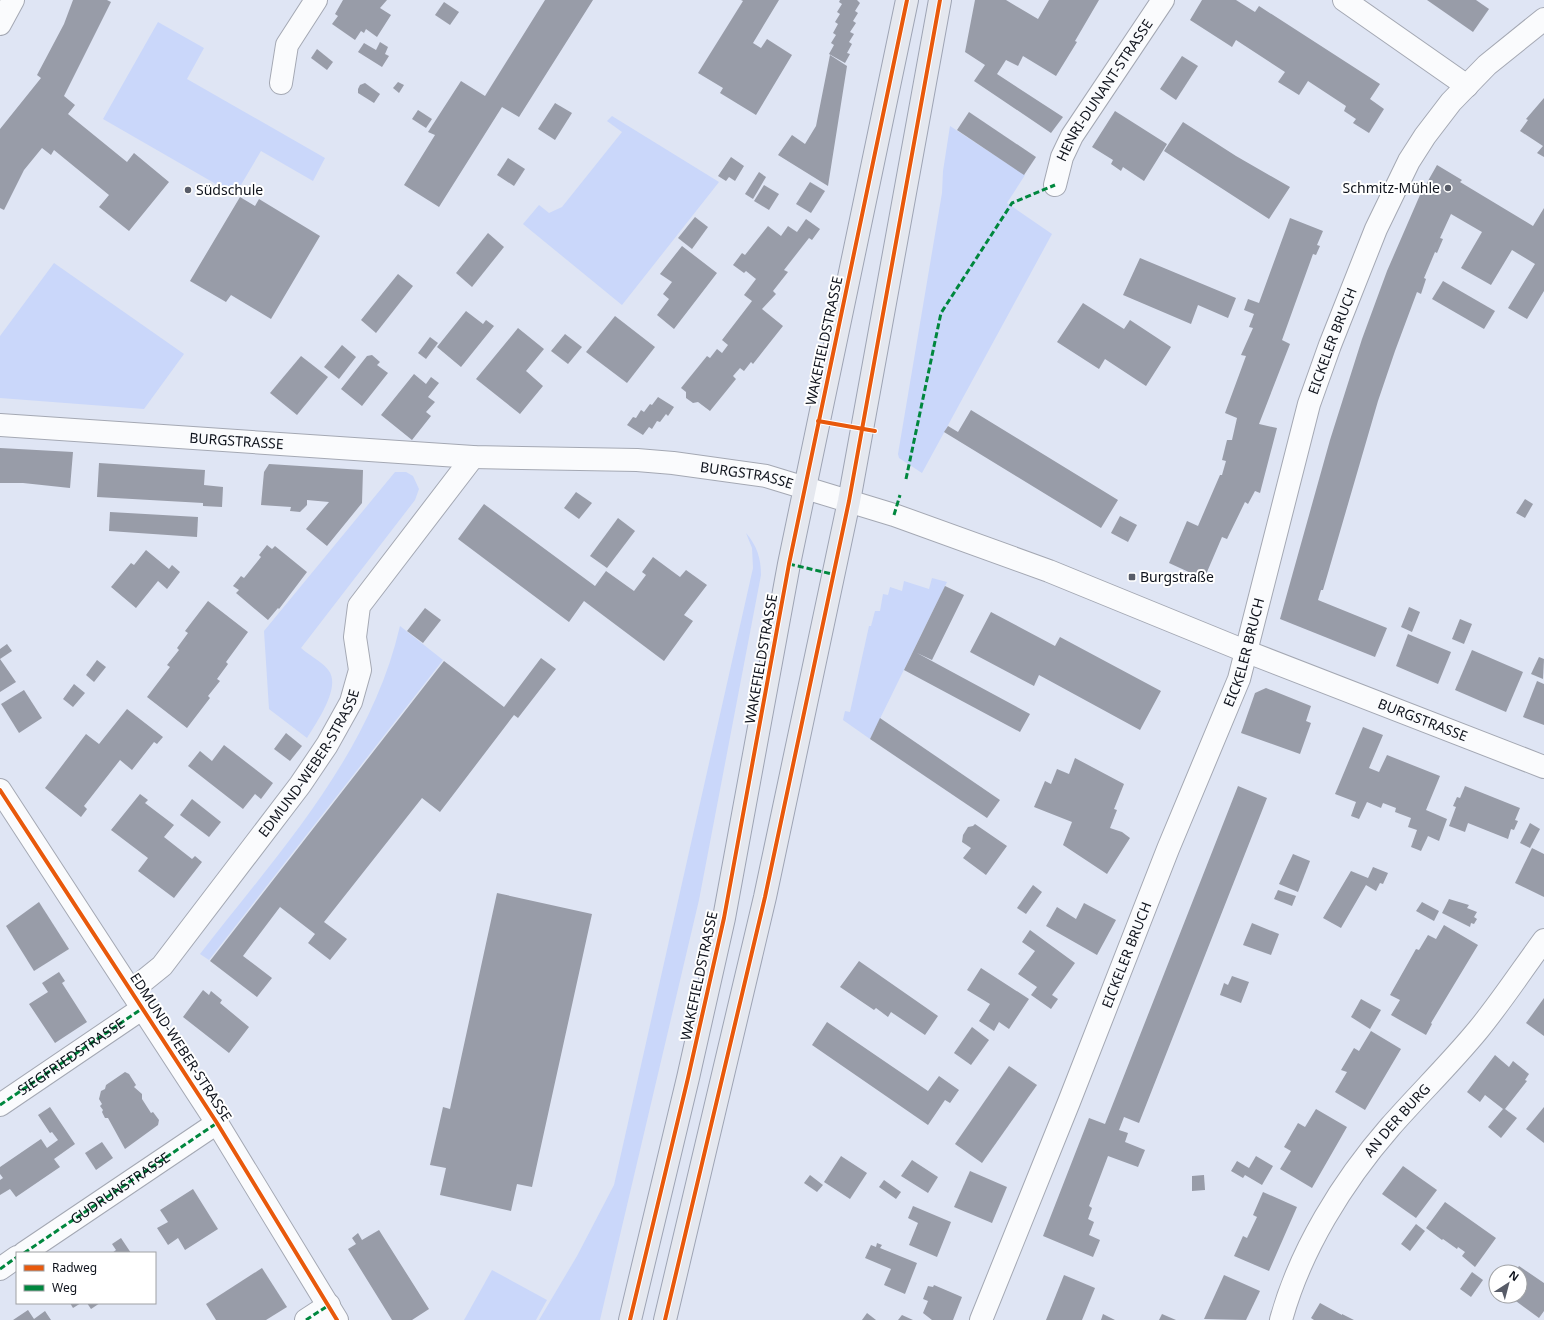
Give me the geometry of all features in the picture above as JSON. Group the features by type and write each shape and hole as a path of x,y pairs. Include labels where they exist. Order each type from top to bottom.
{"main road":[{"name":"WAKEFIELDSTRASSE","path":"630,1320 688,1078 724,918 805,488 907,0"},
{"path":"665,1320 765,897 849,501 940,0"}],"street":[{"path":"0,24 13,0"},
{"path":"281,83 287,45 316,0"},
{"name":"HENRI-DUNANT-STRASSE","path":"1055,185 1062,157 1072,136 1163,0"},
{"path":"1344,0 1467,86"},
{"name":"EICKELER BRUCH","path":"981,1320 1069,1102 1168,849 1238,678 1299,437 1333,338 1376,230 1406,167 1425,136 1450,102 1487,65 1544,19"},
{"name":"BURGSTRASSE","path":"0,425 473,457 637,460 750,473 894,515 1049,572 1245,651 1544,767"},
{"name":"EDMUND-WEBER-STRASSE","path":"137,1000 300,785 327,745 351,702 360,670 355,637 359,606 473,457"},
{"name":"EDMUND-WEBER-STRASSE","path":"0,790 217,1123 333,1312"},
{"name":"AN DER BURG","path":"1281,1320 1300,1266 1325,1216 1390,1127 1436,1079 1478,1030 1544,940"},
{"name":"SIEGFRIEDSTRASSE","path":"0,1106 137,1000"},
{"name":"GUDRUNSTRASSE","path":"25,1252 217,1123"},
{"path":"0,1269 16,1258"},
{"path":"306,1320 333,1312"}],"shaded area":[{"path":"158,22 204,48 187,79 325,158 313,181 261,151 235,195 103,119"},
{"path":"612,116 719,182 622,305 523,224 539,205 549,213 562,207 622,132 607,121"},
{"path":"950,126 1025,175 1007,203 1052,234 922,473 899,458 898,454 942,193 943,171"},
{"path":"54,263 184,354 144,409 0,398 0,336"},
{"path":"395,472 406,472 413,476 419,489 415,500 301,648 323,665 329,671 332,678 330,696 321,715 307,738 269,709 264,631"},
{"path":"746,533 758,552 761,575 699,900 600,1320 539,1320 577,1256 614,1185 753,568 752,548"},
{"path":"932,578 947,582 870,739 843,720 845,711 850,712 869,626 871,626 875,611 880,611 883,594 888,595 890,587 902,591 904,581 929,589"},
{"path":"400,626 443,660 209,960 200,954 290,839 344,760 367,717 386,673"},
{"path":"492,1270 547,1300 536,1320 464,1320"}],"building":[{"path":"73,0 107,0 111,2 64,96 75,105 68,114 127,162 134,153 169,182 129,231 99,207 109,195 54,150 51,155 42,148 24,170 4,210 0,208 0,129 41,78 37,75 64,24"},
{"path":"343,0 387,0 380,8 391,15 377,37 366,29 364,33 361,31 355,40 332,24 338,16 335,14"},
{"path":"545,0 593,0 519,117 502,107 439,207 404,185 435,135 428,132 461,81 485,96"},
{"path":"741,0 779,0 753,43 761,48 767,39 792,55 756,115 720,93 723,88 698,73 743,1"},
{"path":"840,0 857,0 860,3 855,11 858,13 853,21 856,23 850,32 854,34 849,42 852,44 847,53 850,54 845,63 829,54 834,45 831,43 836,35 833,33 838,24 835,22 840,14 837,12 842,4 839,2"},
{"path":"975,0 1006,0 1038,19 1049,0 1099,0 1075,41 1077,42 1056,76 1023,56 1018,66 1006,60 997,74 1063,117 1051,133 974,81 985,65 965,52"},
{"path":"1202,0 1236,0 1255,12 1259,6 1380,84 1370,99 1384,109 1369,133 1353,123 1356,119 1344,111 1346,106 1308,81 1299,95 1278,82 1285,72 1236,40 1232,47 1190,20"},
{"path":"1427,0 1476,0 1489,9 1473,32"},
{"path":"444,2 459,12 450,25 435,15"},
{"path":"380,42 388,47 385,54 389,56 382,67 358,52 364,43 376,50"},
{"path":"317,49 333,62 327,70 311,58"},
{"path":"830,55 847,66 828,186 778,155 792,135 805,144 816,126"},
{"path":"1182,56 1198,66 1176,100 1160,89"},
{"path":"398,82 404,85 399,93 393,88"},
{"path":"365,83 380,94 374,103 358,93 360,85"},
{"path":"1544,98 1544,157 1537,153 1543,146 1520,131 1528,120 1526,119"},
{"path":"555,103 572,113 555,140 538,129"},
{"path":"418,110 432,119 426,128 412,119"},
{"path":"1115,111 1167,144 1144,181 1123,167 1121,171 1111,164 1113,160 1092,147"},
{"path":"969,112 1036,157 1024,175 957,130"},
{"path":"1183,122 1236,156 1290,187 1269,219 1164,151"},
{"path":"731,157 744,166 735,181 729,177 726,181 718,176"},
{"path":"508,158 525,169 514,186 497,175"},
{"path":"1437,165 1462,180 1460,182 1533,226 1544,208 1544,291 1527,319 1508,308 1535,264 1512,250 1491,285 1461,268 1482,232 1451,214 1440,238 1443,239 1437,253 1435,252 1424,278 1426,279 1421,294 1417,292 1395,351 1378,401 1323,590 1321,590 1318,600 1387,628 1375,657 1280,619 1330,440 1362,339 1387,271 1420,195"},
{"path":"759,172 766,177 753,199 745,194"},
{"path":"810,182 825,191 811,213 796,204"},
{"path":"764,185 779,194 769,210 754,201"},
{"path":"240,197 255,206 259,199 320,236 271,319 231,295 226,302 190,281"},
{"path":"695,217 708,227 692,249 678,238"},
{"path":"1290,218 1323,231 1317,245 1320,246 1316,255 1313,254 1282,340 1290,344 1259,424 1277,428 1260,493 1255,491 1248,504 1245,502 1227,539 1222,537 1204,579 1169,563 1187,521 1198,526 1220,475 1222,475 1226,461 1222,460 1227,440 1232,440 1237,418 1225,413 1246,356 1241,355 1253,328 1249,327 1254,314 1244,310 1248,299 1259,303"},
{"path":"806,219 820,229 812,240 809,238 784,270 788,272 773,291 776,294 762,309 783,326 753,364 751,362 744,371 740,368 733,376 736,379 710,411 698,402 693,403 686,398 686,392 681,388 707,356 710,358 717,349 722,353 728,345 722,340 752,301 744,295 756,279 746,271 744,273 733,265 742,253 745,255 768,226 781,236 788,226 797,232"},
{"path":"488,233 504,247 472,287 456,273"},
{"path":"682,246 717,273 674,329 657,315 669,299 663,294 672,282 660,274"},
{"path":"1140,258 1236,298 1228,318 1198,305 1191,324 1123,295"},
{"path":"398,274 413,286 376,333 361,320"},
{"path":"1443,281 1495,311 1484,329 1432,299"},
{"path":"1083,303 1124,329 1130,320 1171,347 1146,386 1105,359 1099,369 1057,342"},
{"path":"466,311 483,324 486,320 494,326 461,367 437,347"},
{"path":"615,316 655,347 627,383 586,352"},
{"path":"518,328 544,349 526,371 543,386 520,414 476,379"},
{"path":"565,334 582,347 568,364 551,351"},
{"path":"430,337 438,343 426,359 418,353"},
{"path":"342,345 356,357 339,379 324,367"},
{"path":"372,355 380,362 377,365 388,373 362,406 341,389 367,356"},
{"path":"301,356 328,377 297,415 270,393"},
{"path":"414,374 426,384 431,377 439,383 428,397 435,402 426,412 431,416 412,440 381,415"},
{"path":"658,397 674,407 668,416 666,414 660,422 657,421 652,429 649,427 643,435 627,425 633,417 636,418 641,410 644,412 650,404 652,405"},
{"path":"971,410 1118,500 1101,528 944,432 948,426 958,432"},
{"path":"0,448 73,452 70,488 23,483 0,483"},
{"path":"99,463 205,470 204,485 223,487 222,507 203,506 203,503 97,497"},
{"path":"269,464 363,470 362,503 327,546 306,529 329,502 307,500 307,505 300,512 290,511 291,507 261,505 264,472"},
{"path":"576,492 592,503 579,519 564,508"},
{"path":"1525,499 1533,504 1525,518 1516,513"},
{"path":"484,504 595,586 606,571 634,591 646,575 642,572 653,557 680,577 686,570 707,585 684,615 693,621 664,661 584,601 569,622 458,539"},
{"path":"110,512 198,517 197,537 109,531"},
{"path":"1120,516 1137,525 1128,542 1111,533"},
{"path":"618,518 635,531 607,568 590,556"},
{"path":"267,545 272,549 275,546 307,572 279,609 278,608 268,620 236,593 239,590 233,586 241,576 244,578 261,557 259,555"},
{"path":"146,550 169,569 172,565 180,572 167,589 158,581 136,608 111,587 131,563 134,565"},
{"path":"945,586 964,595 932,660 917,653 1030,714 1020,732 904,670"},
{"path":"208,601 248,632 226,662 228,664 217,679 220,681 208,696 210,698 187,728 147,697 170,667 167,665 179,650 177,648 188,633 185,631"},
{"path":"1409,607 1420,612 1412,632 1401,627"},
{"path":"425,608 441,620 423,643 407,631"},
{"path":"991,612 1055,646 1060,637 1161,691 1140,730 1039,675 1034,686 970,652"},
{"path":"1460,619 1472,624 1464,644 1452,639"},
{"path":"1408,634 1451,652 1438,684 1396,666"},
{"path":"7,644 12,651 0,659 0,649"},
{"path":"1472,650 1523,672 1506,712 1455,690"},
{"path":"1539,657 1544,659 1543,679 1531,674"},
{"path":"541,658 556,669 518,718 514,715 440,812 422,798 324,922 347,939 330,960 308,943 315,934 280,907 243,956 272,978 257,997 210,961 444,661 504,707"},
{"path":"0,659 16,682 0,692"},
{"path":"97,660 106,667 94,682 86,675"},
{"path":"1537,681 1544,684 1544,725 1523,717"},
{"path":"74,684 85,693 73,707 63,699"},
{"path":"1266,688 1311,706 1306,721 1311,723 1300,754 1241,733 1255,693"},
{"path":"24,690 42,718 19,733 1,704"},
{"path":"127,709 163,737 157,744 154,742 132,770 120,760 84,806 87,809 81,817 45,788 86,734 99,744"},
{"path":"880,718 1000,800 987,818 870,739"},
{"path":"1363,727 1383,735 1369,768 1379,772 1387,755 1440,776 1426,810 1447,819 1439,841 1428,836 1421,851 1411,847 1417,830 1408,827 1411,818 1395,812 1396,808 1383,803 1381,808 1367,802 1359,819 1351,816 1356,802 1335,794"},
{"path":"286,733 302,746 290,761 274,749"},
{"path":"224,745 273,783 261,799 255,794 243,809 188,766 200,751 212,761"},
{"path":"1075,758 1124,784 1114,809 1117,810 1110,828 1122,832 1130,838 1107,874 1063,845 1072,822 1034,807 1045,781 1051,784 1057,769 1069,774"},
{"path":"1238,786 1267,798 1139,1123 1124,1117 1119,1130 1128,1133 1125,1142 1145,1150 1138,1167 1108,1156 1089,1206 1092,1208 1088,1219 1094,1222 1089,1235 1100,1240 1093,1257 1043,1236 1089,1118 1105,1124"},
{"path":"1465,786 1520,808 1515,820 1518,821 1514,830 1511,829 1508,839 1468,823 1465,832 1449,826 1456,807 1453,806 1457,797 1460,798"},
{"path":"140,794 148,800 145,803 174,825 164,837 192,859 195,856 202,862 174,898 138,871 148,858 111,830"},
{"path":"192,799 221,822 209,837 180,815"},
{"path":"1530,823 1540,829 1530,848 1520,843"},
{"path":"975,824 1007,846 986,875 963,858 971,848 962,842 963,835 968,827"},
{"path":"1532,848 1544,854 1544,897 1515,883"},
{"path":"1293,854 1310,861 1298,892 1279,884"},
{"path":"1373,867 1388,873 1383,884 1380,883 1376,891 1366,885 1341,928 1323,918 1351,871 1368,878"},
{"path":"1033,885 1042,892 1026,914 1017,908"},
{"path":"1278,890 1296,896 1292,906 1274,899"},
{"path":"497,893 592,914 532,1187 517,1184 511,1211 440,1195 446,1168 430,1165 443,1107 450,1109"},
{"path":"1449,899 1469,905 1467,908 1477,912 1474,917 1477,919 1474,924 1471,923 1470,927 1442,913"},
{"path":"39,902 69,949 34,971 6,926"},
{"path":"1422,902 1439,911 1434,921 1416,911"},
{"path":"1084,903 1116,920 1097,955 1046,926 1057,907 1076,919"},
{"path":"1252,923 1279,934 1271,955 1243,945"},
{"path":"1444,925 1478,945 1431,1023 1432,1024 1426,1035 1391,1015 1400,1000 1390,995 1416,949 1419,950 1428,935 1436,939"},
{"path":"1030,930 1075,963 1052,995 1058,999 1051,1009 1031,995 1037,987 1018,974 1035,951 1022,942"},
{"path":"859,961 938,1016 925,1035 891,1012 888,1017 876,1008 874,1010 840,987"},
{"path":"981,968 1029,999 1009,1029 999,1022 994,1031 979,1021 990,1004 967,990"},
{"path":"59,972 65,981 62,983 87,1022 55,1043 29,1004 48,992 42,983"},
{"path":"1232,976 1249,982 1241,1003 1220,995 1224,983 1228,985"},
{"path":"203,990 209,995 211,991 222,1000 220,1003 249,1027 229,1053 183,1017"},
{"path":"1544,998 1544,1036 1526,1023"},
{"path":"1361,999 1381,1010 1370,1029 1351,1017"},
{"path":"827,1022 928,1091 939,1076 959,1090 950,1103 945,1100 928,1125 812,1045"},
{"path":"972,1027 989,1040 971,1065 954,1053"},
{"path":"1371,1031 1401,1049 1365,1110 1335,1092 1347,1072 1341,1070 1354,1048 1359,1051"},
{"path":"1495,1055 1509,1067 1513,1061 1529,1074 1525,1080 1527,1081 1505,1109 1517,1118 1501,1138 1488,1127 1503,1109 1485,1095 1480,1102 1467,1092"},
{"path":"1009,1066 1037,1085 982,1163 955,1144"},
{"path":"125,1072 129,1074 136,1085 134,1087 142,1094 142,1099 151,1113 153,1112 159,1120 158,1125 125,1149 108,1118 105,1118 102,1112 103,1110 100,1106 102,1104 99,1099 101,1091 105,1089 106,1085"},
{"path":"50,1107 75,1144 54,1159 60,1167 16,1197 10,1189 0,1195 0,1180 3,1178 0,1174 0,1167 41,1139 47,1148 58,1140 52,1132 50,1133 38,1115"},
{"path":"1544,1107 1544,1143 1526,1129"},
{"path":"1316,1109 1347,1127 1312,1188 1280,1169 1291,1151 1284,1147 1298,1123 1305,1127"},
{"path":"102,1142 113,1158 96,1170 85,1153"},
{"path":"841,1156 867,1173 850,1199 824,1182"},
{"path":"1256,1156 1273,1166 1262,1185 1245,1175 1243,1178 1231,1171 1237,1161 1249,1168"},
{"path":"912,1160 938,1177 928,1193 901,1176"},
{"path":"1403,1166 1437,1190 1416,1218 1382,1194"},
{"path":"970,1171 1007,1187 992,1223 954,1207"},
{"path":"810,1175 823,1185 817,1192 804,1183"},
{"path":"1204,1175 1205,1190 1192,1191 1192,1176"},
{"path":"884,1180 901,1192 896,1199 879,1187"},
{"path":"193,1189 218,1229 185,1250 178,1238 168,1245 157,1228 168,1222 160,1210"},
{"path":"1263,1192 1297,1207 1269,1271 1234,1256 1243,1236 1247,1238 1257,1217 1253,1215"},
{"path":"1445,1202 1496,1238 1475,1267 1462,1256 1465,1252 1458,1247 1457,1249 1443,1239 1442,1240 1426,1228"},
{"path":"913,1206 951,1222 937,1257 909,1245 918,1223 908,1218"},
{"path":"1416,1224 1425,1231 1410,1251 1401,1244"},
{"path":"379,1230 429,1309 412,1320 392,1320 348,1249 356,1244 352,1238 358,1233 362,1240"},
{"path":"121,1238 130,1252 113,1252 116,1250 112,1244"},
{"path":"877,1243 882,1245 880,1248 917,1263 905,1294 884,1285 891,1269 865,1258 871,1245 876,1247"},
{"path":"262,1268 287,1307 266,1320 216,1320 206,1304"},
{"path":"1472,1272 1483,1280 1471,1297 1460,1289"},
{"path":"1528,1272 1544,1283 1544,1311 1539,1318 1520,1304 1528,1304"},
{"path":"1064,1275 1095,1288 1082,1320 1046,1320"},
{"path":"1224,1275 1260,1291 1246,1320 1204,1319"},
{"path":"934,1285 962,1297 953,1320 932,1320 923,1313 928,1301 923,1299 928,1286 933,1287"},
{"path":"1320,1303 1354,1320 1314,1320 1311,1318"},
{"path":"71,1304 79,1304 73,1308"},
{"path":"88,1304 98,1304 91,1309"},
{"path":"28,1310 34,1319 45,1311 51,1320 13,1320"},
{"path":"867,1313 876,1320 862,1320"},
{"path":"1103,1314 1115,1320 1101,1320"},
{"path":"1162,1314 1176,1320 1159,1320"},
{"path":"902,1315 913,1320 898,1320"}],"marked path":[{"path":"906,479 941,313 1012,203 1055,185"},
{"path":"894,515 900,495"},
{"path":"789,564 832,574"},
{"path":"0,1105 143,1008"},
{"path":"25,1252 217,1123"},
{"path":"0,1269 16,1258"},
{"path":"306,1320 329,1305"}],"cycle path":[{"path":"630,1320 688,1078 724,918 789,564 907,0"},
{"path":"665,1320 765,897 849,501 940,0"},
{"path":"818,421 875,431"},
{"path":"0,790 217,1123 337,1320"}],"place":[{"name":"Schmitz-Mühle","path":"1448,188"},
{"name":"Südschule","path":"188,190"},
{"name":"Burgstraße","path":"1132,577"}]}
